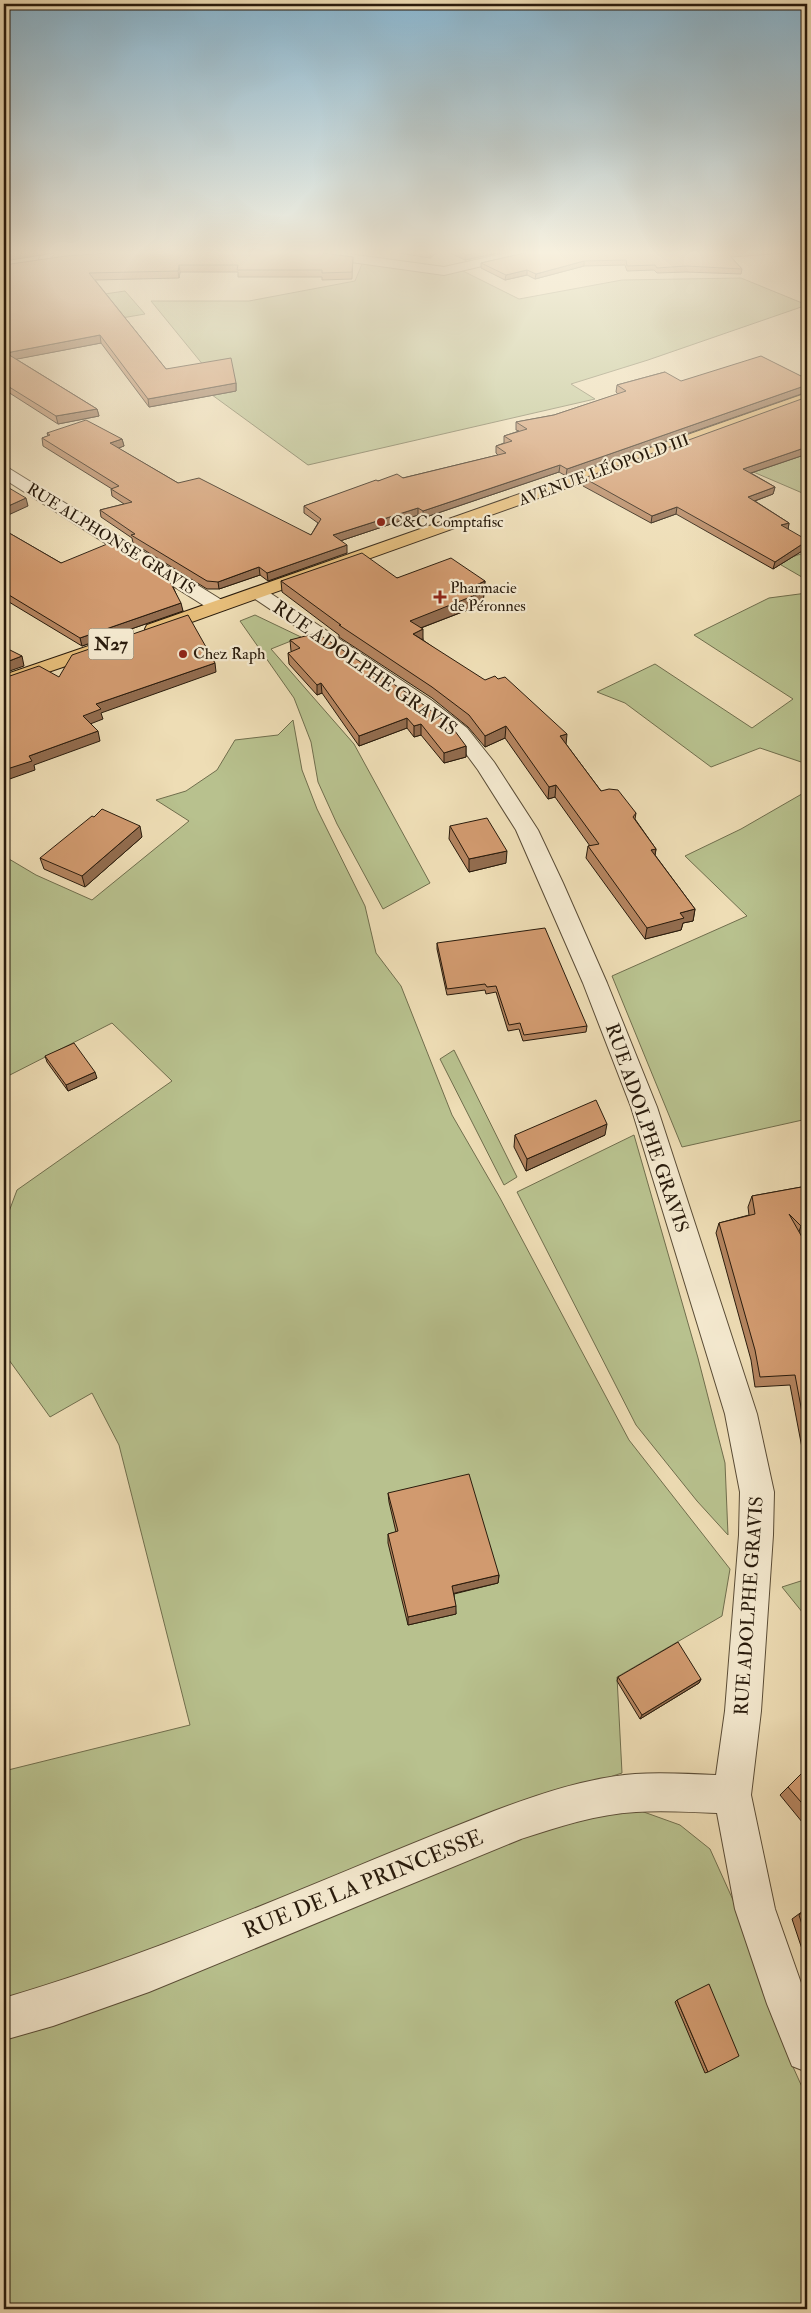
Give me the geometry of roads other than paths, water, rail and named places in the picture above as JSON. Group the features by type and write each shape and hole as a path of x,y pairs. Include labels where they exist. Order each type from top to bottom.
{"main road":[{"name":"AVENUE LÉOPOLD III","path":"4,681 258,593 807,397"}],"street":[{"name":"RUE ALPHONSE GRAVIS","path":"4,472 218,606"},
{"name":"RUE ADOLPHE GRAVIS","path":"258,593 432,709 447,720 470,742 527,830 595,983 644,1107 741,1414 751,1455 757,1492 756,1535 743,1711 732,1795"},
{"name":"RUE DE LA PRINCESSE","path":"4,2019 57,2004 172,1961 256,1929 478,1836 561,1807 606,1796 646,1792 732,1795"},
{"path":"732,1795 755,1909 788,2004 807,2051"}],"place":[{"name":"C&C Comptafisc","path":"381,522"},
{"name":"Pharmacie de Péronnes","path":"440,597"},
{"name":"Chez Raph","path":"183,654"}]}
